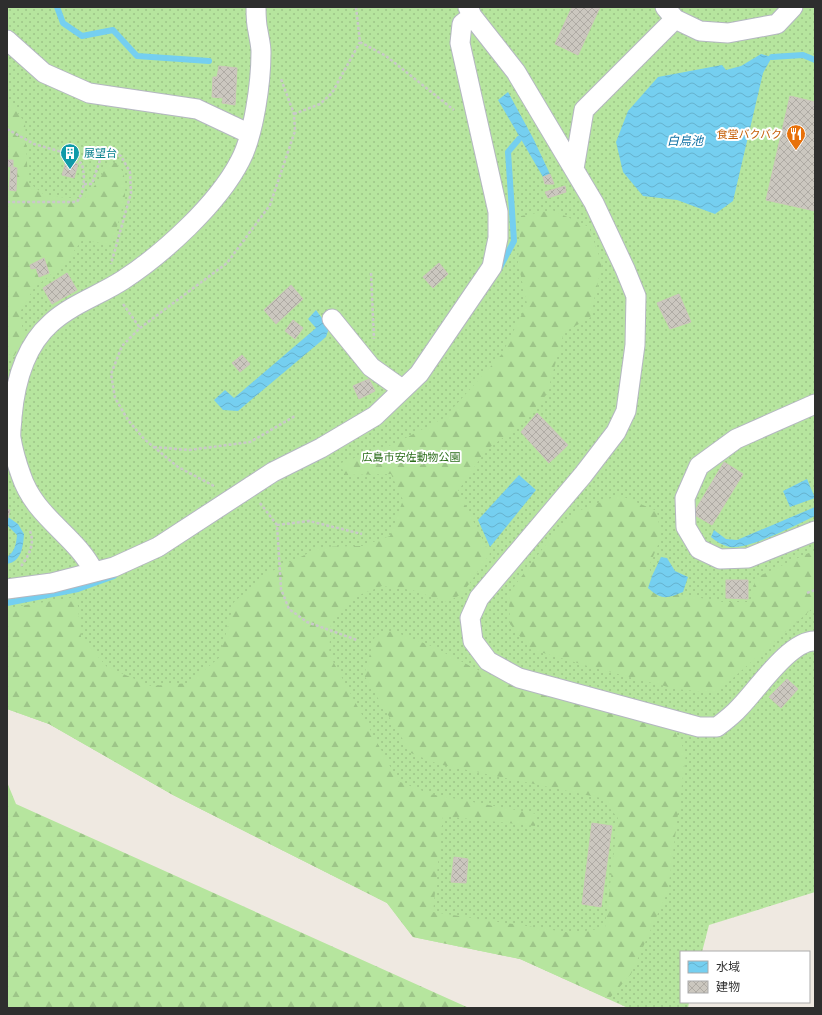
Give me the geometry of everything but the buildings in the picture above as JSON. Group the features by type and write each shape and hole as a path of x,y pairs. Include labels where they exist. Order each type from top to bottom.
{"street":[{"path":"94,572 87,558 40,512 22,477 11,437 14,394 27,354 51,323 122,280 156,255 191,223 224,187 241,161 250,134 259,81 262,50 257,30 256,7"},
{"path":"574,169 584,110 670,13 700,31 728,33 777,24 793,7"},
{"path":"7,589 52,583 114,567 158,547 272,472 321,448 375,416 419,374 492,266 498,238 498,212 460,43 462,24 470,11 516,72 594,203 636,296 635,346 626,411 616,432 583,475 478,598 470,618 473,640 488,661 519,678 699,727 717,727 740,708 785,656 810,641 815,641"},
{"path":"7,40 44,73 89,93 197,109 250,134"},
{"path":"332,319 371,367 402,389"},
{"path":"815,404 736,439 699,466 685,498 686,527 699,548 720,559 748,558 815,531"}],"path":[{"path":"294,114 320,104 332,93 360,42 356,7"},
{"path":"360,42 386,56 460,115"},
{"path":"231,499 211,484 178,467 153,447 132,425 115,398 111,374 122,346 140,328 227,263 270,205 281,175 294,131 294,114 279,74 262,50"},
{"path":"7,128 34,144 69,154 82,164 84,174 83,193 77,202 7,202"},
{"path":"84,184 92,184 101,157 112,153 121,156 130,172 132,193 113,258"},
{"path":"371,273 374,342"},
{"path":"118,298 140,328"},
{"path":"153,447 189,450 250,442 295,416"},
{"path":"248,488 277,525 281,589 289,609 307,622 357,640"},
{"path":"16,569 21,566 30,553 32,534 25,521 40,512"},
{"path":"277,525 309,521 362,534"},
{"path":"807,593 815,590"}],"green space":[{"name":"広島市安佐動物公園","path":"7,7 815,7 815,892 709,925 702,951 680,951 680,1003 689,1003 688,1008 628,1008 520,959 413,937 387,903 173,795 49,724 7,709"},
{"path":"7,98 25,123 28,182 46,196 84,199 99,180 108,162 117,163 124,174 125,196 115,235 108,245 83,239 65,263 34,288 20,312 24,339 14,356 7,354"},
{"path":"552,210 589,227 602,264 590,318 564,332 547,394 518,427 486,450 458,491 490,554 462,594 447,602 412,590 382,586 352,598 331,623 329,654 398,781 430,794 537,814 535,826 443,816 433,912 572,933 605,928 618,818 601,798 438,764 411,753 364,675 375,636 392,631 429,645 482,672 673,728 686,753 668,891 631,974 609,999 520,959 413,937 387,903 173,795 49,724 7,709 7,608 77,597 81,637 107,667 151,686 189,683 220,657 234,602 270,572 321,547 362,546 390,536 403,500 391,474 344,475 341,463 394,444 444,418 502,354 527,304 518,263 521,216"},
{"path":"619,495 657,511 661,538 649,566 655,590 723,602 752,602 755,578 815,550 815,606 716,693 676,689 598,669 530,649 510,624 509,593 550,539 578,511"},
{"path":"7,782 16,804 469,1008 7,1008"}],"water":[{"name":"白鳥池","path":"761,54 772,57 763,73 733,201 715,214 677,200 643,196 623,172 616,142 628,111 658,77 722,65 726,70 741,66"},
{"path":"508,92 533,138 550,174 543,177 498,100"},
{"path":"316,310 329,328 326,337 238,411 223,410 214,400 225,390 234,398 316,328 308,319"},
{"path":"519,475 536,490 490,547 478,520"},
{"path":"807,479 815,498 790,507 783,491"},
{"path":"815,507 815,516 772,536 748,545 730,547 711,537 714,530 726,539 737,540"},
{"path":"8,517 18,524 24,534 19,557 7,564 7,557 15,548 17,535 7,525"},
{"path":"661,557 667,558 675,571 688,577 683,592 669,597 661,597 648,588"}],"waterway":[{"path":"57,7 63,23 82,36 113,30 137,56 209,61"},
{"path":"772,57 803,55 815,60"},
{"path":"498,271 514,241 508,152 519,139"},
{"path":"7,603 78,589 114,576"}],"place":[{"name":"食堂バクバク","path":"796,151"},
{"name":"展望台","path":"70,170"}]}
